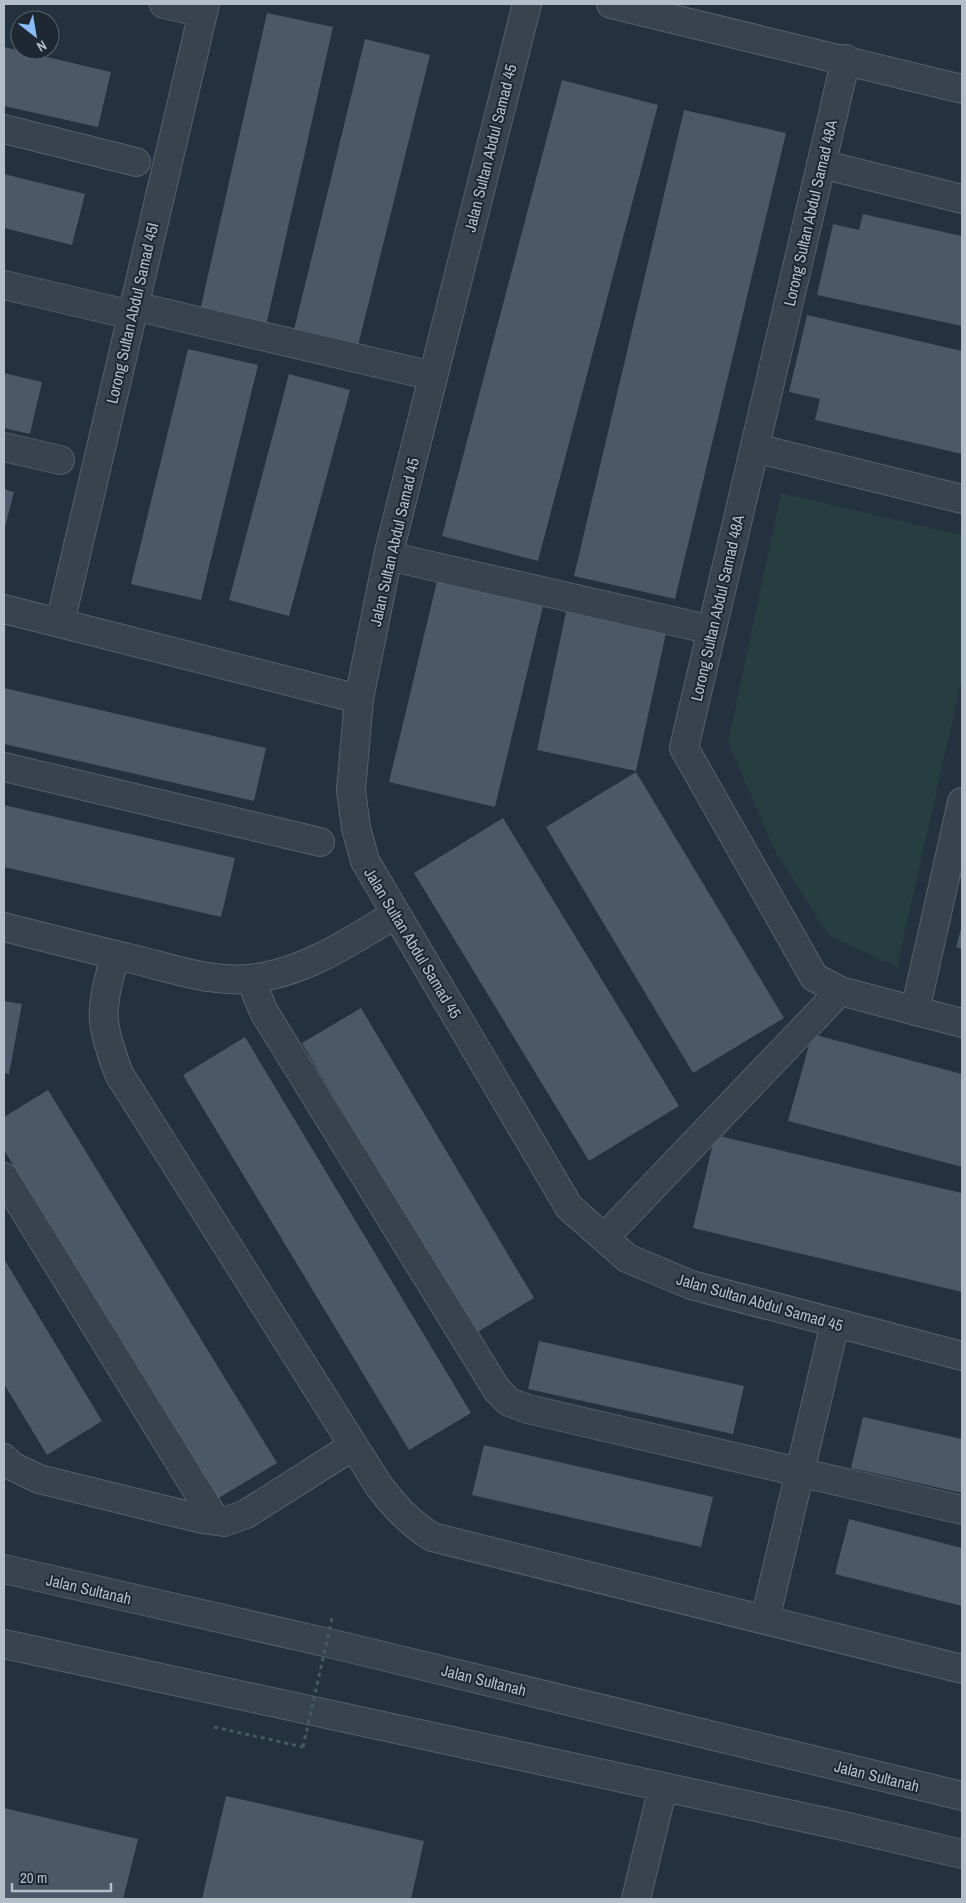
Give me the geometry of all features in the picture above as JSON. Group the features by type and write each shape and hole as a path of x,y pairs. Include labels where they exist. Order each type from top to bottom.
{"street":[{"path":"164,4 204,8"},
{"name":"Jalan Sultan Abdul Samad 45","path":"527,4 388,556 360,699 352,790 356,828 365,861 569,1207 627,1258 691,1285 962,1356"},
{"path":"611,4 962,88"},
{"name":"Lorong Sultan Abdul Samad 45I","path":"60,623 204,8"},
{"name":"Lorong Sultan Abdul Samad 48A","path":"846,59 684,748 814,977 840,991 962,1023"},
{"path":"4,129 136,162"},
{"path":"822,164 962,199"},
{"path":"4,284 433,376"},
{"path":"4,446 60,460"},
{"path":"755,448 962,499"},
{"path":"388,556 712,630"},
{"path":"4,609 360,699"},
{"path":"4,767 320,842"},
{"path":"916,1011 962,802"},
{"path":"4,928 197,975 223,979 253,979 286,971 310,962 335,950 396,914"},
{"path":"115,955 106,994 104,1020 109,1045 119,1074 379,1486 396,1508 413,1525 432,1537 962,1670"},
{"path":"253,979 256,993 264,1012 497,1390 509,1402 528,1409 962,1510"},
{"path":"604,1238 840,991"},
{"path":"4,1177 216,1521"},
{"path":"765,1620 835,1323"},
{"path":"8,1462 39,1478 202,1519 224,1522 246,1514 354,1446"},
{"name":"Jalan Sultanah","path":"4,1569 342,1646 962,1796"},
{"path":"4,1644 839,1825 962,1854"},
{"path":"636,1899 663,1787"}],"path":[{"path":"214,1727 303,1747 333,1614"}],"green space":[{"path":"781,493 962,535 962,678 897,967 828,935 774,849 728,742"}],"building":[{"path":"267,13 333,27 266,326 200,311"},
{"path":"365,39 430,55 357,350 293,334"},
{"path":"4,47 10,48 10,60 60,60 111,72 98,127 4,106"},
{"path":"562,80 658,105 538,561 442,536"},
{"path":"684,110 786,133 675,599 574,576"},
{"path":"4,174 85,194 72,245 4,228"},
{"path":"863,214 962,236 962,326 817,295 833,224 859,230"},
{"path":"807,315 962,351 962,454 815,420 820,399 789,392"},
{"path":"188,349 258,365 201,600 131,584"},
{"path":"4,373 42,382 30,434 4,428"},
{"path":"289,374 350,390 289,616 229,600"},
{"path":"4,489 14,492 4,531"},
{"path":"438,577 544,602 495,807 389,782"},
{"path":"566,612 666,633 636,771 537,750"},
{"path":"4,688 266,748 254,801 4,744"},
{"path":"636,772 784,1018 693,1073 546,827"},
{"path":"4,805 235,858 221,917 4,867"},
{"path":"503,818 679,1106 589,1161 414,873"},
{"path":"962,925 962,949 956,947"},
{"path":"4,1001 22,1004 9,1074 4,1073"},
{"path":"361,1008 534,1298 474,1334 302,1043"},
{"path":"812,1034 962,1074 962,1167 788,1121"},
{"path":"245,1037 471,1413 409,1450 183,1075"},
{"path":"48,1090 277,1463 217,1499 4,1150 4,1117"},
{"path":"715,1135 962,1193 962,1292 693,1228"},
{"path":"4,1259 102,1421 47,1455 4,1384"},
{"path":"539,1341 744,1386 733,1434 528,1389"},
{"path":"863,1417 962,1439 962,1493 851,1468"},
{"path":"484,1445 713,1497 701,1547 472,1495"},
{"path":"849,1519 962,1548 962,1606 835,1574"},
{"path":"226,1796 424,1841 411,1899 202,1899"},
{"path":"4,1808 138,1839 123,1899 4,1899"}]}
